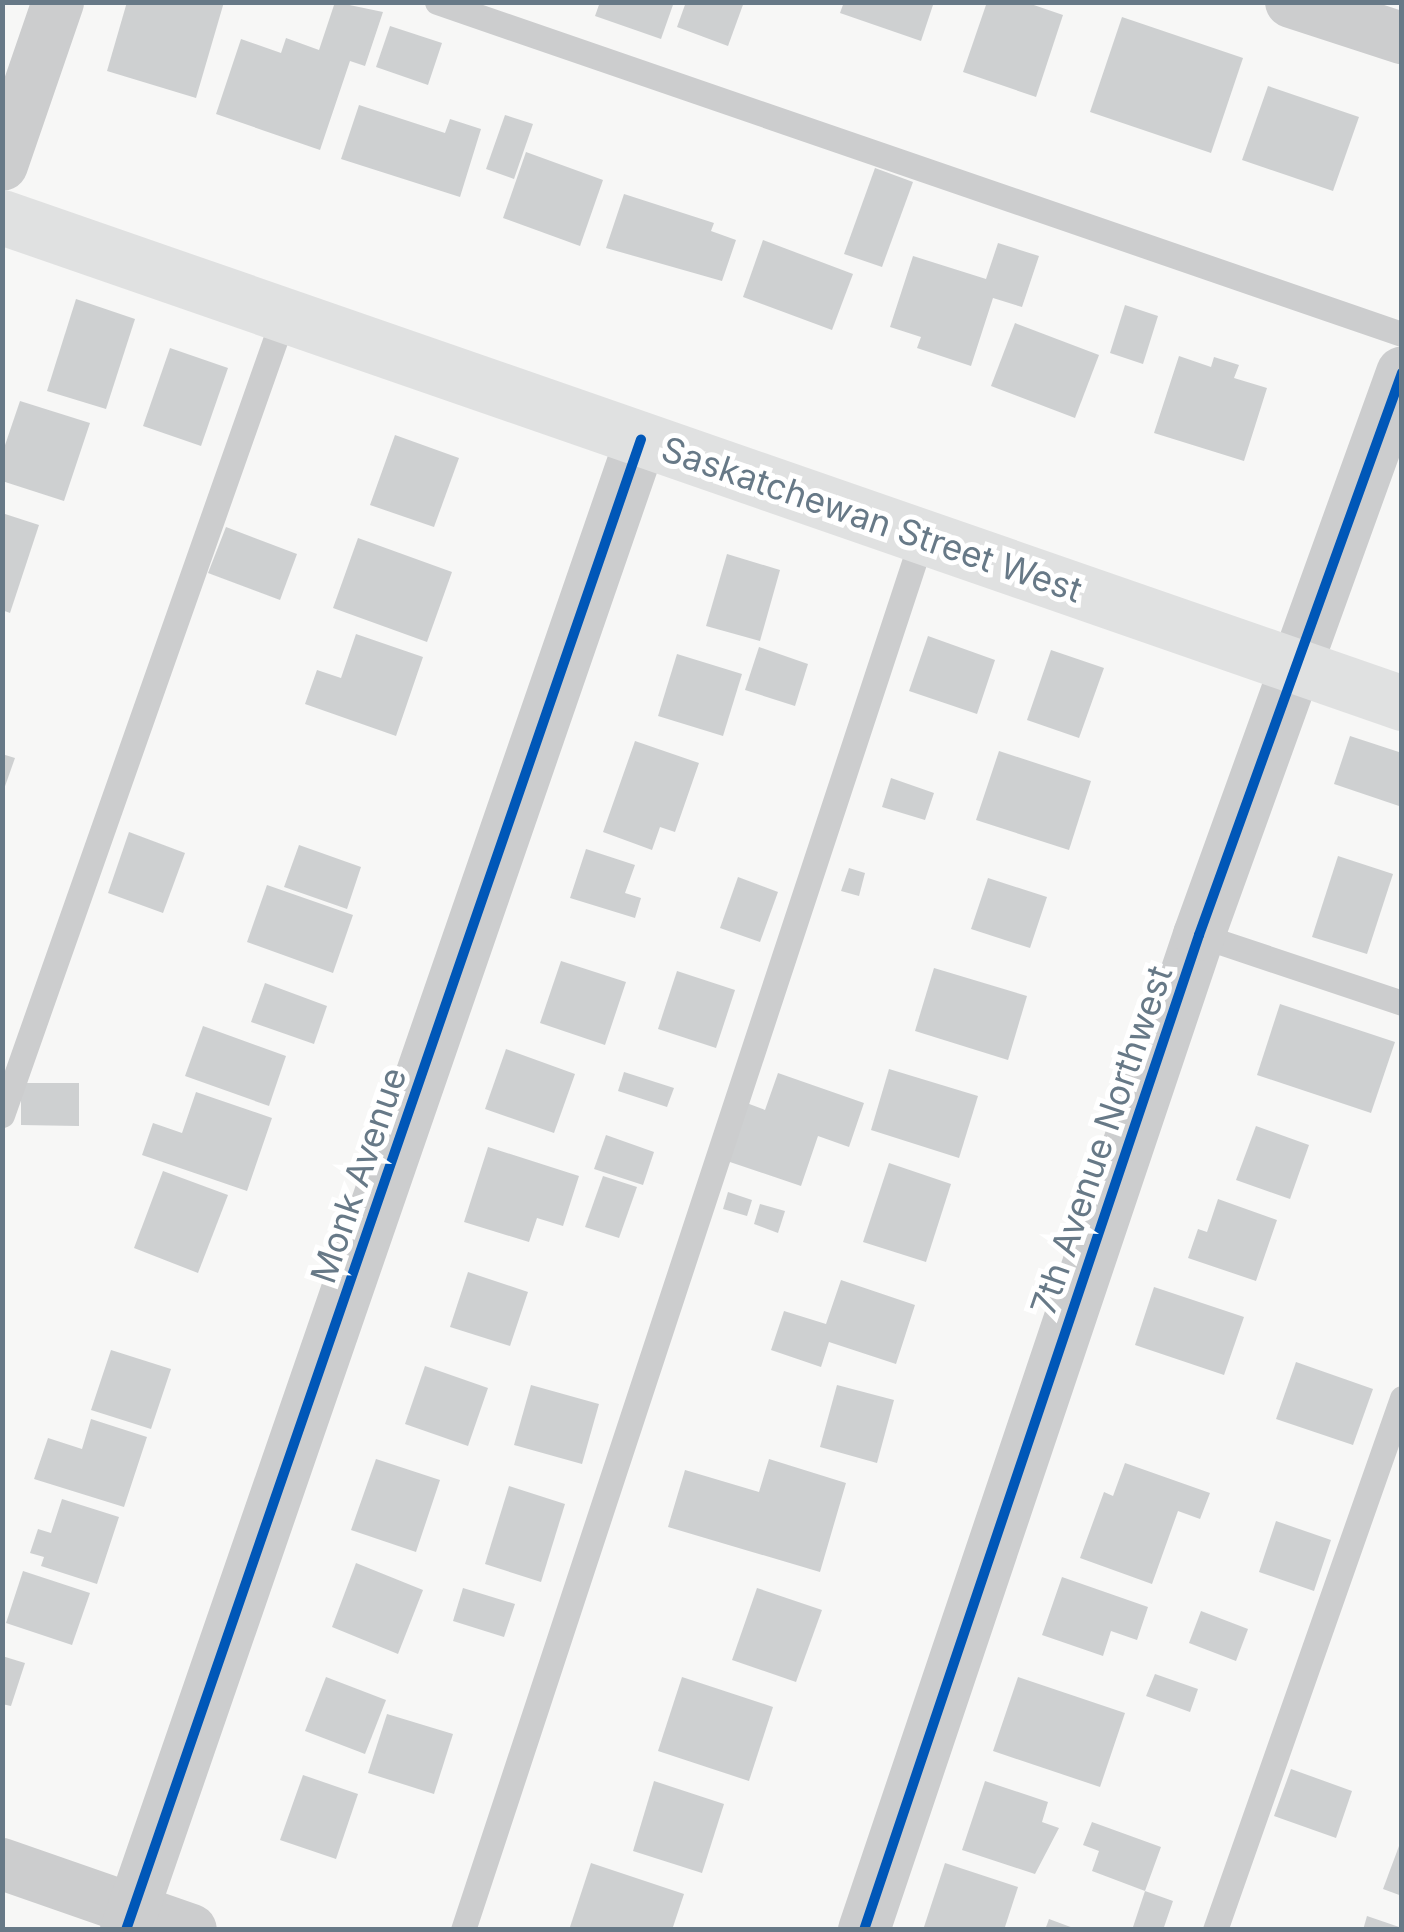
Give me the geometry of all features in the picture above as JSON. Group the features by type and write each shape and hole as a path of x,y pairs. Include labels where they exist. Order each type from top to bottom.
{"street":[{"path":"2,165 58,2"},
{"path":"1290,2 1402,38"},
{"name":"Saskatchewan Street West","path":"2,217 1402,703"},
{"name":"7th Avenue Northwest","path":"864,1930 1200,935 1402,373"},
{"name":"Monk Avenue","path":"129,1919 642,439"},
{"path":"2,1864 129,1919 192,1930"}],"lane":[{"path":"437,2 1402,334"},
{"path":"2,1114 284,315"},
{"path":"463,1930 922,538"},
{"path":"1200,935 1402,1004"},
{"path":"1214,1930 1402,1398"}],"building":[{"path":"127,2 224,2 196,98 107,71"},
{"path":"335,2 383,12 365,66 350,61 320,150 216,114 241,39 281,53 286,38 319,50"},
{"path":"600,2 674,2 661,39 595,16"},
{"path":"686,2 744,2 728,46 677,27"},
{"path":"844,2 934,2 921,41 840,13"},
{"path":"987,2 1025,2 1063,15 1036,97 963,72"},
{"path":"1122,17 1243,58 1211,153 1090,112"},
{"path":"390,26 442,43 428,85 376,67"},
{"path":"1268,86 1359,117 1333,191 1242,160"},
{"path":"359,105 445,133 450,119 481,129 460,197 341,159"},
{"path":"505,115 533,124 514,179 486,169"},
{"path":"526,152 603,180 580,246 503,218"},
{"path":"875,168 913,182 882,267 844,254"},
{"path":"624,194 714,223 711,231 736,240 722,281 606,248"},
{"path":"763,240 853,274 832,330 743,297"},
{"path":"998,243 1039,256 1022,307 993,298 971,366 917,348 921,337 890,327 913,256 986,279"},
{"path":"76,299 135,319 106,409 47,391"},
{"path":"1125,305 1158,316 1143,364 1110,353"},
{"path":"1015,323 1099,355 1075,418 991,386"},
{"path":"170,348 228,368 201,446 143,426"},
{"path":"1179,356 1211,367 1214,357 1239,365 1234,378 1267,388 1244,461 1154,433"},
{"path":"20,401 90,423 64,501 2,481 2,454"},
{"path":"395,435 459,458 434,527 370,505"},
{"path":"2,513 39,525 10,613 2,610"},
{"path":"226,527 297,554 280,600 208,573"},
{"path":"358,538 452,572 427,642 333,608"},
{"path":"727,554 780,570 760,641 706,626"},
{"path":"356,634 423,657 396,736 305,704 317,670 341,678"},
{"path":"928,636 995,660 977,714 909,691"},
{"path":"759,647 808,664 795,706 745,690"},
{"path":"1051,650 1104,668 1079,738 1027,720"},
{"path":"677,654 742,674 723,736 658,716"},
{"path":"1350,736 1402,753 1402,807 1334,784"},
{"path":"635,741 699,763 675,832 660,827 652,850 603,832"},
{"path":"999,751 1091,781 1069,850 976,820"},
{"path":"2,754 15,758 3,792 2,792"},
{"path":"891,778 934,793 925,820 882,807"},
{"path":"129,832 185,853 163,913 108,893"},
{"path":"299,845 361,867 347,909 284,887"},
{"path":"586,849 635,865 625,893 641,898 635,918 570,898"},
{"path":"1338,856 1393,874 1367,954 1312,937"},
{"path":"849,868 865,873 859,896 841,891"},
{"path":"738,877 778,892 760,942 720,928"},
{"path":"988,878 1047,897 1030,948 971,929"},
{"path":"267,885 353,915 333,973 247,942"},
{"path":"561,961 626,982 605,1045 540,1023"},
{"path":"934,968 1027,996 1008,1060 915,1031"},
{"path":"677,971 735,990 716,1048 658,1029"},
{"path":"265,983 327,1006 314,1044 251,1022"},
{"path":"1280,1004 1395,1042 1371,1113 1257,1075"},
{"path":"203,1026 286,1056 269,1106 185,1076"},
{"path":"506,1049 575,1074 554,1133 485,1109"},
{"path":"889,1069 978,1096 959,1158 871,1130"},
{"path":"624,1072 674,1088 667,1107 618,1091"},
{"path":"778,1073 864,1103 849,1147 818,1136 801,1186 724,1160 744,1102 765,1110"},
{"path":"21,1083 79,1083 79,1126 21,1125"},
{"path":"196,1092 272,1118 247,1191 142,1155 153,1123 182,1133"},
{"path":"1256,1126 1309,1145 1290,1199 1236,1180"},
{"path":"606,1135 654,1152 643,1185 594,1169"},
{"path":"488,1147 579,1176 563,1226 537,1218 529,1242 464,1222"},
{"path":"889,1163 951,1184 926,1262 863,1242"},
{"path":"163,1171 228,1195 198,1273 134,1248"},
{"path":"603,1176 637,1187 619,1238 585,1227"},
{"path":"728,1192 752,1200 747,1216 723,1209"},
{"path":"1218,1199 1277,1220 1256,1281 1188,1258 1198,1229 1207,1232"},
{"path":"760,1204 785,1211 778,1233 754,1224"},
{"path":"468,1272 528,1292 510,1346 450,1327"},
{"path":"841,1280 915,1305 896,1364 829,1342 821,1367 771,1350 784,1311 826,1324"},
{"path":"1154,1287 1244,1317 1224,1375 1135,1345"},
{"path":"111,1350 171,1369 151,1429 91,1410"},
{"path":"1296,1362 1373,1389 1353,1445 1276,1419"},
{"path":"425,1366 488,1388 468,1446 405,1424"},
{"path":"531,1385 599,1404 582,1464 514,1445"},
{"path":"837,1385 894,1400 877,1463 820,1447"},
{"path":"91,1419 147,1437 124,1507 34,1479 48,1438 82,1449"},
{"path":"376,1459 440,1480 416,1552 351,1530"},
{"path":"769,1459 846,1483 820,1572 668,1527 685,1470 759,1492"},
{"path":"1125,1463 1210,1493 1200,1519 1178,1511 1152,1584 1080,1558 1104,1492 1113,1496"},
{"path":"509,1486 565,1504 541,1582 485,1564"},
{"path":"62,1499 119,1517 97,1584 41,1566 44,1557 30,1553 38,1529 51,1533"},
{"path":"1276,1521 1331,1540 1314,1591 1259,1572"},
{"path":"356,1563 423,1590 398,1654 332,1627"},
{"path":"23,1571 90,1593 72,1645 6,1623"},
{"path":"1062,1577 1148,1607 1137,1640 1111,1631 1103,1656 1042,1635"},
{"path":"463,1588 515,1604 504,1637 453,1621"},
{"path":"757,1588 822,1610 796,1682 732,1660"},
{"path":"1201,1611 1248,1629 1236,1661 1189,1643"},
{"path":"2,1656 25,1663 11,1706 2,1704"},
{"path":"1155,1674 1198,1689 1190,1712 1146,1696"},
{"path":"326,1677 386,1700 365,1754 305,1731"},
{"path":"682,1677 773,1707 749,1781 658,1751"},
{"path":"1018,1677 1125,1713 1100,1787 993,1751"},
{"path":"387,1714 453,1734 434,1794 368,1773"},
{"path":"1291,1769 1352,1791 1336,1838 1274,1816"},
{"path":"303,1775 358,1794 336,1859 280,1840"},
{"path":"654,1781 724,1804 702,1873 633,1851"},
{"path":"985,1781 1048,1802 1042,1822 1059,1828 1035,1874 962,1850"},
{"path":"1092,1822 1161,1847 1145,1891 1092,1871 1099,1851 1083,1845"},
{"path":"1402,1838 1402,1896 1383,1889"},
{"path":"591,1863 684,1894 672,1930 569,1930"},
{"path":"945,1863 1018,1887 1004,1930 923,1930"},
{"path":"1145,1891 1173,1901 1163,1930 1133,1927"},
{"path":"1367,1916 1402,1928 1402,1930 1363,1930"},
{"path":"1049,1919 1076,1929 1076,1930 1045,1930"}],"cycle path":[{"path":"864,1930 1199,935 1402,373"},
{"path":"126,1930 641,439"}]}
